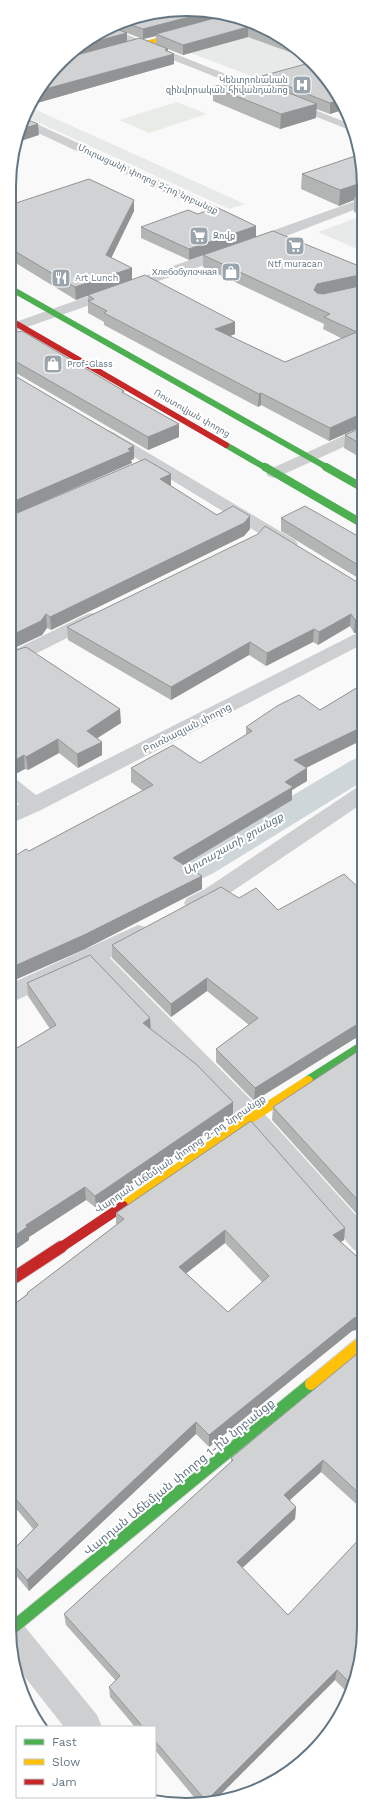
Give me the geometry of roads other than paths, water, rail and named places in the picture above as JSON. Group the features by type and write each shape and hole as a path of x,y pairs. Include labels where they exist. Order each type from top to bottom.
{"main road":[{"path":"113,52 229,21"},
{"name":"Ռոստովյան փողոց","path":"16,292 53,314 357,485"},
{"name":"Ռոստովյան փողոց","path":"16,326 357,521"},
{"name":"Վարդան Աճեմյան փողոց 2-րդ նրբանցք","path":"16,1276 116,1211 252,1117 357,1050"},
{"name":"Վարդան Աճեմյան փողոց 1-ին նրբանցք","path":"16,1627 357,1346"}],"street":[{"path":"114,33 346,126"},
{"name":"Մուրացանի փողոց 2-րդ նրբանցք","path":"28,124 271,237"},
{"path":"16,324 53,314 271,237 357,205"},
{"path":"98,430 153,461 303,553"},
{"path":"274,473 357,435"},
{"path":"132,470 153,461"},
{"path":"251,541 263,528"},
{"path":"16,656 109,611"},
{"name":"Բուռնազյան փողոց","path":"16,814 357,640"},
{"path":"16,790 34,806"},
{"path":"178,912 213,894 357,797"},
{"path":"16,991 94,956 157,923"},
{"path":"94,956 252,1117 357,1235"},
{"path":"16,1640 84,1726"}],"waterway":[{"name":"Արտաշատի ջրանցք","path":"149,889 200,866 357,771"}],"place":[{"name":"Կենտրոնական զինվորական հիվանդանոց","path":"302,85"},
{"name":"Զովք","path":"199,236"},
{"name":"Ntf muracan","path":"295,246"},
{"name":"Хлебобулочная","path":"231,272"},
{"name":"Art Lunch","path":"61,278"},
{"name":"Prof-Glass","path":"53,364"}]}
